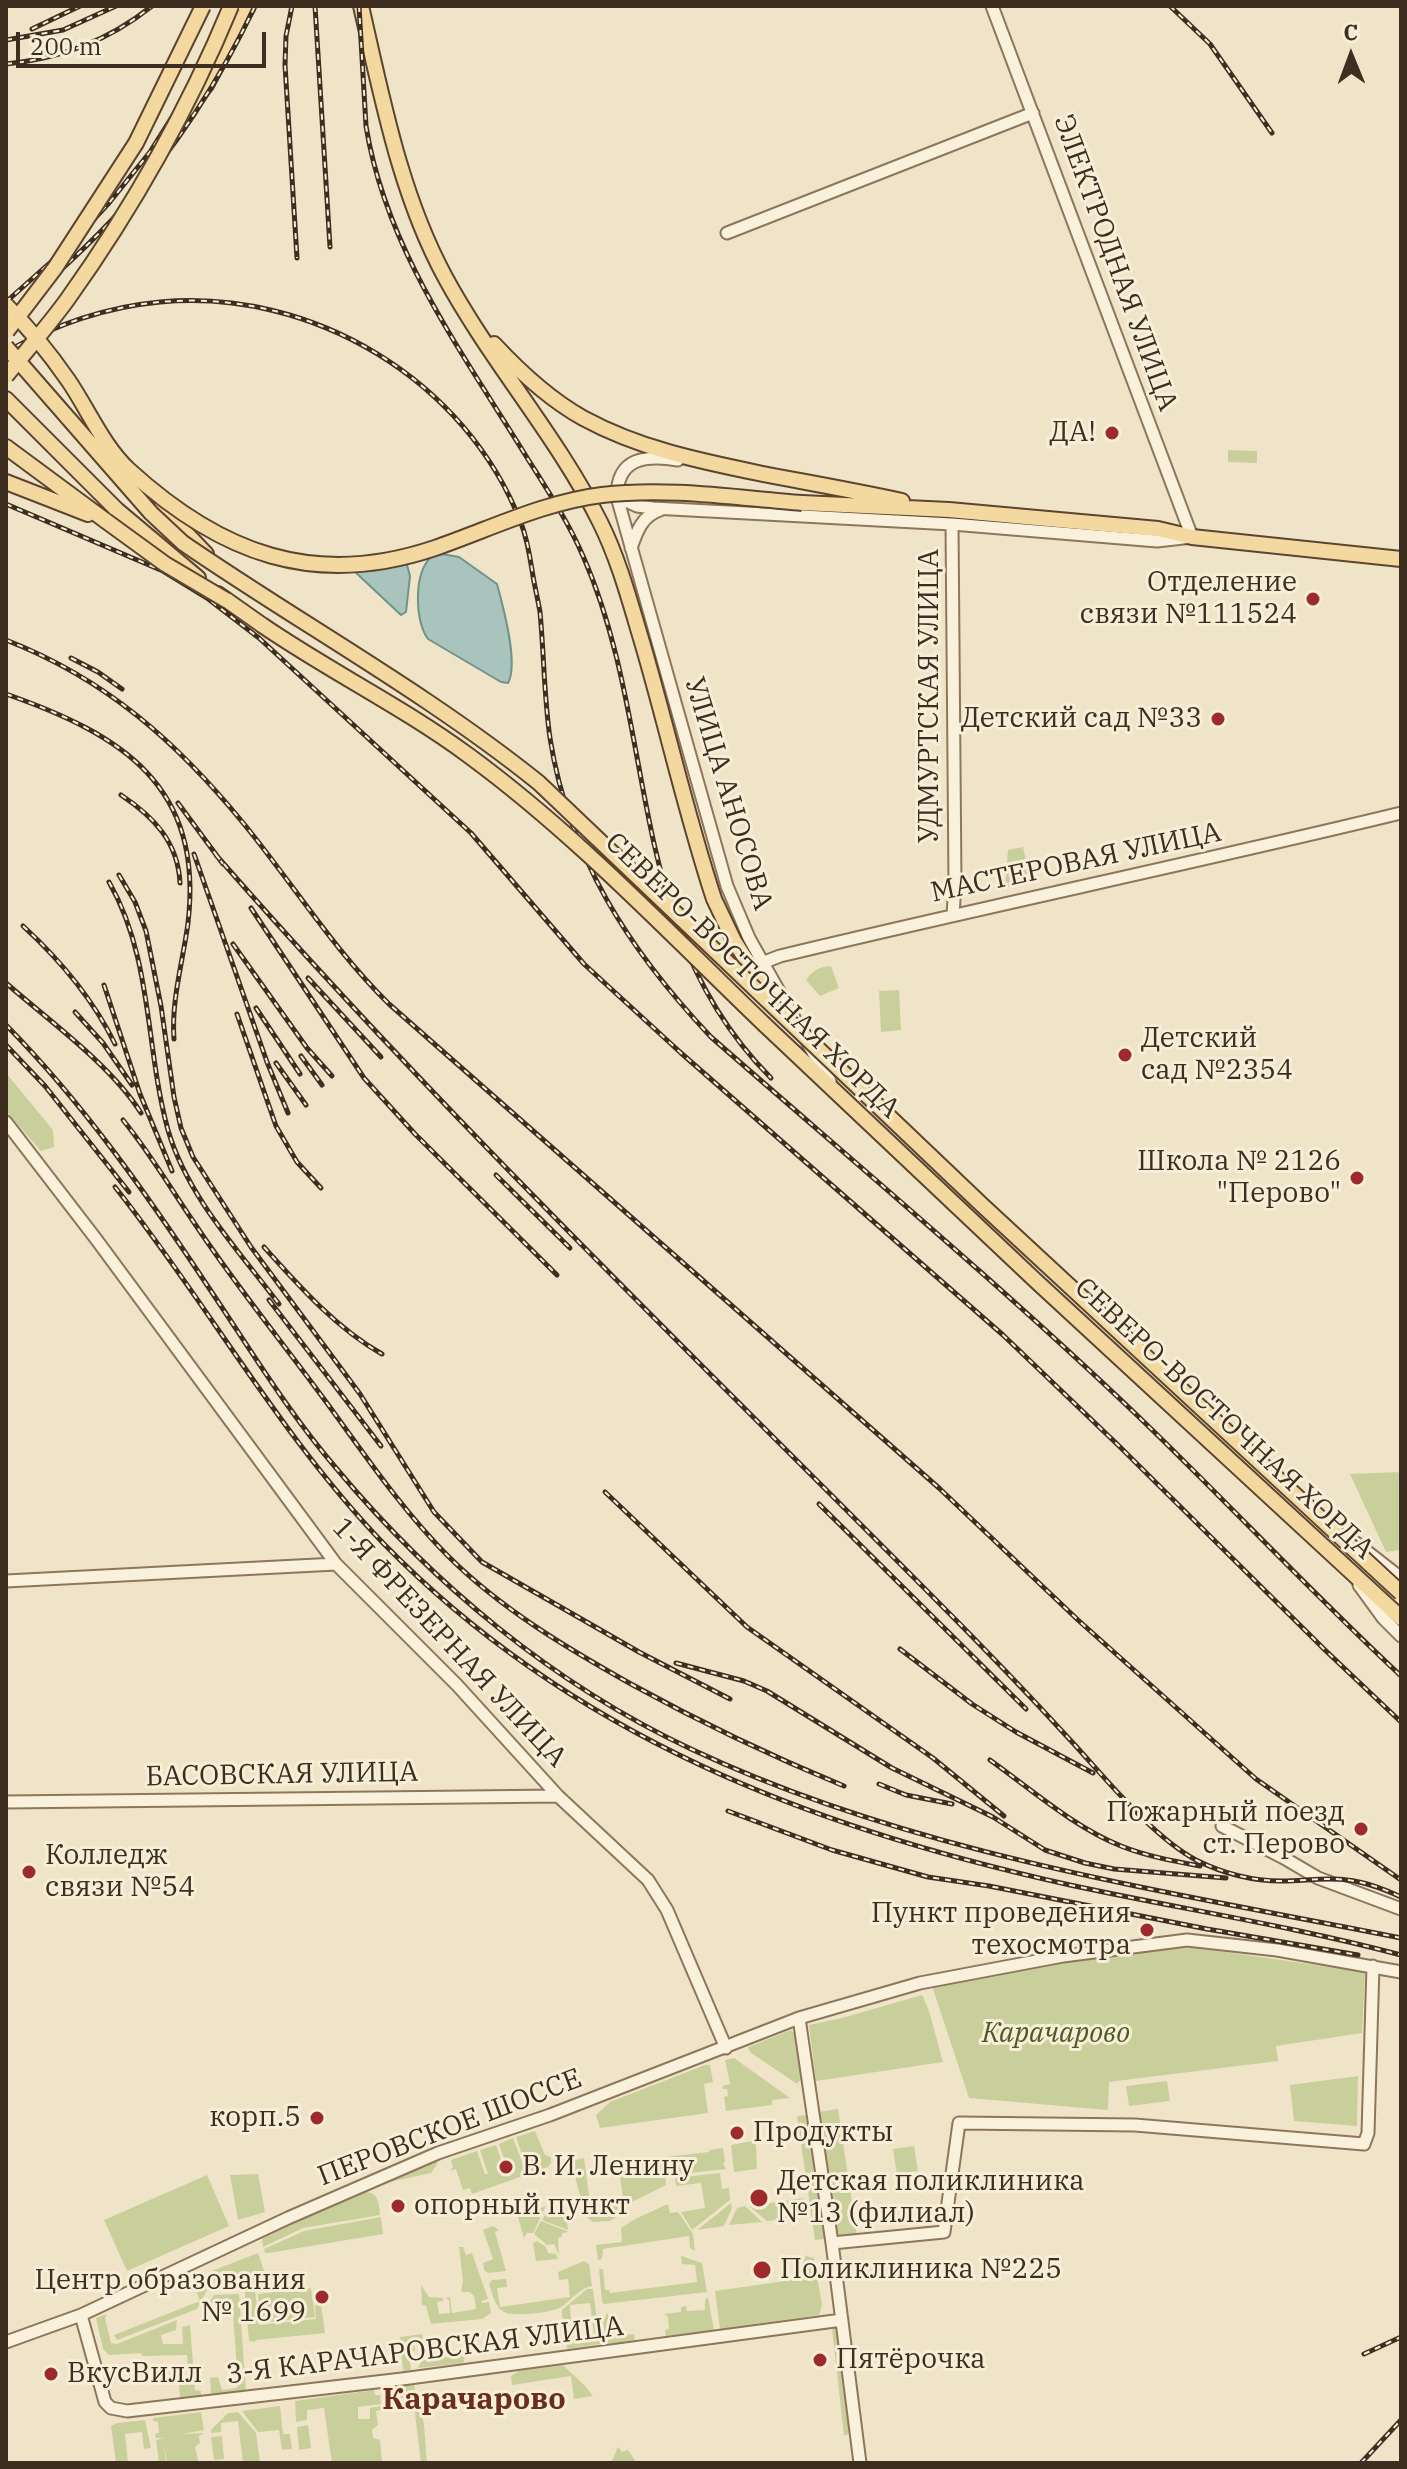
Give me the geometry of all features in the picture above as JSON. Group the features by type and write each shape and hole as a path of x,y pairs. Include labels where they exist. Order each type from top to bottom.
{"main road":[{"path":"6,332 55,268 136,143 203,6"},
{"path":"6,376 67,301 140,188 175,125 231,6"},
{"path":"175,125 206,85 248,6"},
{"name":"СЕВЕРО-ВОСТОЧНАЯ ХОРДА","path":"361,6 385,109 409,190 444,276 514,388 555,446 601,524 628,593 714,899 752,973 780,1011"},
{"name":"СЕВЕРО-ВОСТОЧНАЯ ХОРДА","path":"6,305 68,379 126,468 163,512 237,580"},
{"path":"468,316 520,372 580,416 658,451 950,517"},
{"name":"СЕВЕРО-ВОСТОЧНАЯ ХОРДА","path":"6,347 151,513 183,543 421,696 492,745 539,783 993,1215 1401,1594"},
{"path":"6,399 152,543 226,600"},
{"name":"СЕВЕРО-ВОСТОЧНАЯ ХОРДА","path":"6,447 165,564 466,754 553,823 1036,1281 1401,1616"},
{"path":"126,468 183,514 236,544 282,560 320,565 349,565 409,556 558,503 602,495 678,493 950,517 1158,529 1192,537 1401,559"},
{"path":"6,482 106,521"}],"street":[{"name":"ЭЛЕКТРОДНАЯ УЛИЦА","path":"992,6 1192,537"},
{"path":"727,233 1033,113"},
{"path":"722,466 667,458 643,458 627,467 619,479 617,497 637,506 950,517"},
{"name":"УЛИЦА АНОСОВА","path":"617,497 727,886 762,963 822,1069 841,1094 1401,1616"},
{"path":"631,548 636,532 648,516 659,510 677,508"},
{"name":"УДМУРТСКАЯ УЛИЦА","path":"950,517 953,915"},
{"name":"МАСТЕРОВАЯ УЛИЦА","path":"762,963 780,956 953,915 1401,813"},
{"name":"УЛИЦА АНОСОВА","path":"807,1042 1401,1594"},
{"name":"1-Я ФРЕЗЕРНАЯ УЛИЦА","path":"6,1122 87,1226 336,1564 457,1685 558,1796 634,1864 658,1894 726,2048"},
{"path":"1320,1518 1401,1578"},
{"path":"6,1581 336,1564"},
{"path":"1344,1565 1383,1618 1401,1636"},
{"name":"БАСОВСКАЯ УЛИЦА","path":"6,1802 558,1796"},
{"path":"1222,1826 1318,1878 1401,1909"},
{"name":"ПЕРОВСКОЕ ШОССЕ","path":"6,2342 81,2315 438,2153 550,2115 799,2018 920,1983 1063,1956 1187,1940 1277,1950 1401,1972"},
{"path":"832,2243 944,2232 959,2123 1135,2125 1364,2144 1368,2133 1373,1966"},
{"path":"799,2018 860,2463"},
{"name":"3-Я КАРАЧАРОВСКАЯ УЛИЦА","path":"81,2315 105,2402 111,2408 127,2411 402,2379 842,2320"}],"green space":[{"path":"1228,450 1257,451 1257,463 1228,462"},
{"path":"1023,847 1031,883 1005,888 1008,850"},
{"path":"831,966 839,988 820,996 806,980 817,970"},
{"path":"899,990 901,1030 881,1032 879,991"},
{"path":"6,1073 53,1130 54,1147 41,1151 6,1111"},
{"path":"1401,1472 1401,1550 1386,1552 1350,1474"},
{"name":"Карачарово","path":"1191,1947 1365,1972 1362,2033 1276,2046 1278,2061 1109,2082 1108,2110 969,2098 932,1986 1069,1959"},
{"path":"922,1995 943,2062 816,2081 809,2025"},
{"path":"791,2030 795,2034 802,2078 797,2084 750,2052 748,2047"},
{"path":"734,2058 790,2098 772,2100 772,2105 726,2111 724,2097 728,2096 727,2089 722,2086 730,2084 725,2060"},
{"path":"710,2065 713,2082 704,2084 708,2113 600,2128 596,2115 610,2102"},
{"path":"1358,2076 1357,2126 1294,2121 1290,2085"},
{"path":"1167,2081 1170,2101 1129,2106 1126,2086"},
{"path":"838,2109 857,2236 840,2237 836,2232 819,2112"},
{"path":"807,2115 825,2239 815,2240 797,2116"},
{"path":"535,2131 545,2155 551,2157 548,2167 472,2194 470,2188 463,2190 456,2169 450,2171 453,2167 451,2160 477,2151 485,2174 488,2174 480,2150 496,2145 505,2170 508,2170 499,2144 513,2138 525,2164 516,2137"},
{"path":"752,2141 756,2145 757,2169 734,2172 731,2145"},
{"path":"914,2146 918,2171 897,2174 893,2149"},
{"path":"723,2148 726,2169 689,2171 676,2175 675,2167 665,2169 666,2185 624,2206 619,2169 623,2162"},
{"path":"584,2158 588,2203 582,2203 571,2161"},
{"path":"435,2160 438,2163 431,2173 385,2183"},
{"path":"720,2173 722,2189 729,2188 730,2200 692,2230 681,2212 705,2208 701,2183 676,2186 675,2178"},
{"path":"258,2174 265,2212 238,2220 230,2175"},
{"path":"207,2175 229,2226 127,2271 104,2220"},
{"path":"364,2192 375,2196 380,2215 303,2228 263,2247 264,2236"},
{"path":"804,2198 806,2216 767,2221 749,2206"},
{"path":"618,2202 618,2216 610,2221 593,2222 585,2216 583,2208 591,2206 592,2214 609,2212 609,2204"},
{"path":"731,2203 732,2208 724,2226 697,2230"},
{"path":"552,2204 554,2212 565,2208 568,2230 542,2220"},
{"path":"668,2204 670,2213 678,2212 693,2234 695,2251 690,2248 689,2236 603,2249 602,2259 598,2260 596,2245 622,2242 621,2228"},
{"path":"546,2206 533,2233 527,2233 524,2238 518,2217"},
{"path":"745,2206 762,2222 729,2225 737,2208"},
{"path":"381,2217 383,2234 265,2253 264,2249 304,2231"},
{"path":"541,2221 569,2232 562,2233 562,2237 558,2238 559,2255 554,2244 547,2245 534,2234"},
{"path":"493,2226 499,2230 495,2232 506,2271 488,2273 483,2263 493,2259 483,2230"},
{"path":"537,2241 546,2247 548,2253 556,2254 558,2259 536,2261 533,2243"},
{"path":"459,2247 463,2247 466,2255 472,2253 488,2299 481,2301 489,2302 491,2313 482,2319 431,2324 426,2306 422,2305 421,2285 429,2297 443,2298 443,2301 437,2302 439,2314 450,2313 449,2300 445,2298 450,2297 452,2313 476,2309 474,2296 470,2292 461,2292 463,2281"},
{"path":"258,2253 270,2288 255,2290 259,2325 316,2319 315,2305 321,2304 325,2333 249,2341 244,2284 238,2283 236,2276 217,2279 215,2287 212,2271"},
{"path":"681,2256 702,2263 707,2292 602,2302 599,2269 603,2269 605,2290 610,2293 697,2282 695,2265 682,2264"},
{"path":"806,2256 814,2258 822,2305 819,2315 720,2329 715,2291 785,2281 798,2273"},
{"path":"584,2261 589,2264 592,2286 550,2311 524,2314 504,2312 496,2303 489,2284 492,2280 506,2279 507,2287 497,2288 500,2307 570,2297 568,2279 559,2280 558,2272"},
{"path":"206,2274 207,2290 197,2309 117,2340 114,2335 200,2301 192,2279"},
{"path":"311,2288 315,2317 261,2323 258,2294"},
{"path":"587,2289 593,2289 600,2344 567,2349 565,2334 572,2328 575,2344 595,2341 590,2303 570,2305 571,2321 562,2318 562,2310"},
{"path":"239,2294 246,2392 211,2395 210,2378 218,2377 222,2390 237,2388 238,2383 232,2299 214,2300 214,2305 207,2305 214,2295"},
{"path":"708,2297 714,2330 666,2336 668,2317 664,2314 681,2312 681,2307 686,2306 687,2311 705,2310"},
{"path":"607,2313 624,2335 634,2334 635,2340 606,2344 603,2322"},
{"path":"107,2314 105,2318 111,2343 117,2344 177,2320 176,2330 161,2335 163,2344 183,2344 182,2327 190,2325 195,2390 201,2391 201,2398 180,2400 179,2384 189,2383 187,2355 109,2355 103,2349 96,2318"},
{"path":"838,2327 851,2433 844,2436 832,2328"},
{"path":"422,2334 423,2341 414,2343 415,2351 409,2352 411,2370 403,2371 400,2337"},
{"path":"466,2355 463,2363 418,2368 422,2360"},
{"path":"563,2365 593,2396 574,2399 571,2376 512,2385 511,2376 519,2371"},
{"path":"414,2385 424,2424 427,2463 421,2463 413,2397 396,2399 396,2409 388,2409 387,2388"},
{"path":"374,2390 375,2395 380,2395 381,2404 358,2407 358,2419 370,2419 370,2408 381,2406 381,2410 376,2411 378,2425 372,2430 373,2438 380,2440 382,2463 332,2463 324,2408 307,2410 307,2420 296,2422 295,2401"},
{"path":"280,2406 283,2434 290,2434 292,2449 282,2450 279,2430 258,2432 242,2411"},
{"path":"201,2412 204,2430 182,2434 204,2433 199,2436 200,2443 195,2447 201,2463 167,2463 164,2444 166,2463 159,2463 156,2440 164,2438 156,2438 158,2422 153,2418"},
{"path":"238,2412 256,2433 260,2462 267,2463 243,2463 238,2421 221,2423 221,2432 211,2433 228,2413"},
{"path":"145,2420 151,2448 144,2449 142,2432 125,2434 128,2463 116,2463 111,2426"},
{"path":"308,2425 311,2448 299,2450 297,2427"},
{"path":"222,2436 224,2459 214,2460 211,2437"},
{"path":"618,2447 622,2452 628,2450 637,2463 611,2463"}],"water":[{"path":"442,554 459,557 497,584 511,649 508,683 501,682 428,639 423,631 418,609 421,574 431,557"},
{"path":"406,561 410,576 406,612 401,615 354,571"}],"railway":[{"path":"32,29 80,6"},
{"path":"6,40 63,30 116,6"},
{"path":"6,64 84,46 118,29 152,6"},
{"path":"6,302 71,244 150,152 237,6"},
{"path":"6,319 94,239 141,187 195,112 255,6"},
{"path":"292,6 286,36 285,65 297,258"},
{"path":"315,6 330,247"},
{"path":"359,6 366,126 390,215 453,339 571,530 583,556 607,623 624,690 650,827 667,894 690,958 724,1020 771,1078"},
{"path":"1170,6 1210,44 1272,133"},
{"path":"6,352 62,326 120,308 160,302 217,302 273,311 327,328 377,354 423,387 463,426 496,472 521,523 540,612 548,723 559,782 572,823 607,900 654,970 711,1037 1089,1371 1401,1676"},
{"path":"6,504 163,571 207,598 259,638 471,833 584,964 1003,1335 1401,1722"},
{"path":"6,640 76,674 108,694 166,740 219,794 332,939 389,1004 939,1488 1078,1620 1256,1779 1401,1880"},
{"path":"71,658 122,689"},
{"path":"6,694 86,728 119,748 147,772 168,801 183,835 190,876 188,923 176,996 174,1039"},
{"path":"121,795 144,812 162,832 175,855 180,883"},
{"path":"178,803 223,864"},
{"path":"194,854 288,1113"},
{"path":"216,855 302,952 480,1141 972,1637 1163,1837 1196,1860 1238,1875 1271,1881 1347,1880 1375,1886 1401,1897"},
{"path":"119,875 135,902 146,931 174,1097 181,1128 193,1157 251,1247 360,1394 434,1512 482,1562 639,1652 730,1699"},
{"path":"109,882 134,942 161,1099 177,1154 201,1200 279,1304"},
{"path":"251,908 364,1078 415,1134 557,1275"},
{"path":"23,926 74,980 115,1044"},
{"path":"233,944 307,1048 332,1076"},
{"path":"308,978 381,1057"},
{"path":"6,983 96,1061 141,1113"},
{"path":"104,985 140,1094 172,1171"},
{"path":"256,1008 300,1074"},
{"path":"75,1012 103,1043 132,1085"},
{"path":"237,1014 276,1126 297,1162 321,1188"},
{"path":"6,1025 62,1086 114,1152 163,1219 286,1403 318,1447 373,1511 413,1552 498,1628 591,1694 691,1749 776,1785 862,1816 1040,1865 1401,1938"},
{"path":"6,1045 45,1086 129,1192"},
{"path":"301,1056 322,1085"},
{"path":"276,1063 306,1105"},
{"path":"123,1120 225,1268 382,1478 430,1538 468,1575 535,1626 631,1684 736,1738 844,1786"},
{"path":"496,1175 570,1248"},
{"path":"115,1187 311,1459 384,1544 457,1612 535,1671 616,1722 701,1766 789,1803 881,1835 1070,1885 1278,1926 1401,1955"},
{"path":"264,1247 334,1319 382,1354"},
{"path":"269,1300 381,1446"},
{"path":"605,1492 747,1627 933,1758 1004,1816"},
{"path":"819,1504 1026,1709"},
{"path":"900,1649 972,1704 1016,1732 1093,1773"},
{"path":"676,1663 744,1681 767,1691 892,1768 993,1817 1045,1850 1114,1869 1226,1878"},
{"path":"990,1760 1054,1807 1104,1838 1140,1853 1200,1866"},
{"path":"879,1784 906,1795 952,1804"},
{"path":"728,1811 832,1850 928,1877 1358,1955"},
{"path":"1364,2354 1401,2337"},
{"path":"1361,2463 1401,2420"}],"place":[{"name":"ДА!","path":"1112,433"},
{"name":"Отделение связи №111524","path":"1313,599"},
{"name":"Детский сад №33","path":"1218,719"},
{"name":"Детский сад №2354","path":"1125,1055"},
{"name":"Школа № 2126 \"Перово\"","path":"1357,1178"},
{"name":"Пожарный поезд ст. Перово","path":"1361,1829"},
{"name":"Колледж связи №54","path":"29,1872"},
{"name":"Пункт проведения техосмотра","path":"1147,1930"},
{"name":"корп.5","path":"317,2118"},
{"name":"Продукты","path":"737,2133"},
{"name":"В. И. Ленину","path":"506,2167"},
{"name":"Детская поликлиника №13 (филиал)","path":"759,2198"},
{"name":"опорный пункт","path":"398,2206"},
{"name":"Поликлиника №225","path":"762,2270"},
{"name":"Центр образования № 1699","path":"322,2297"},
{"name":"Пятёрочка","path":"820,2360"},
{"name":"ВкусВилл","path":"51,2374"}],"district":[{"name":"Карачарово","path":"474,2400"}]}
